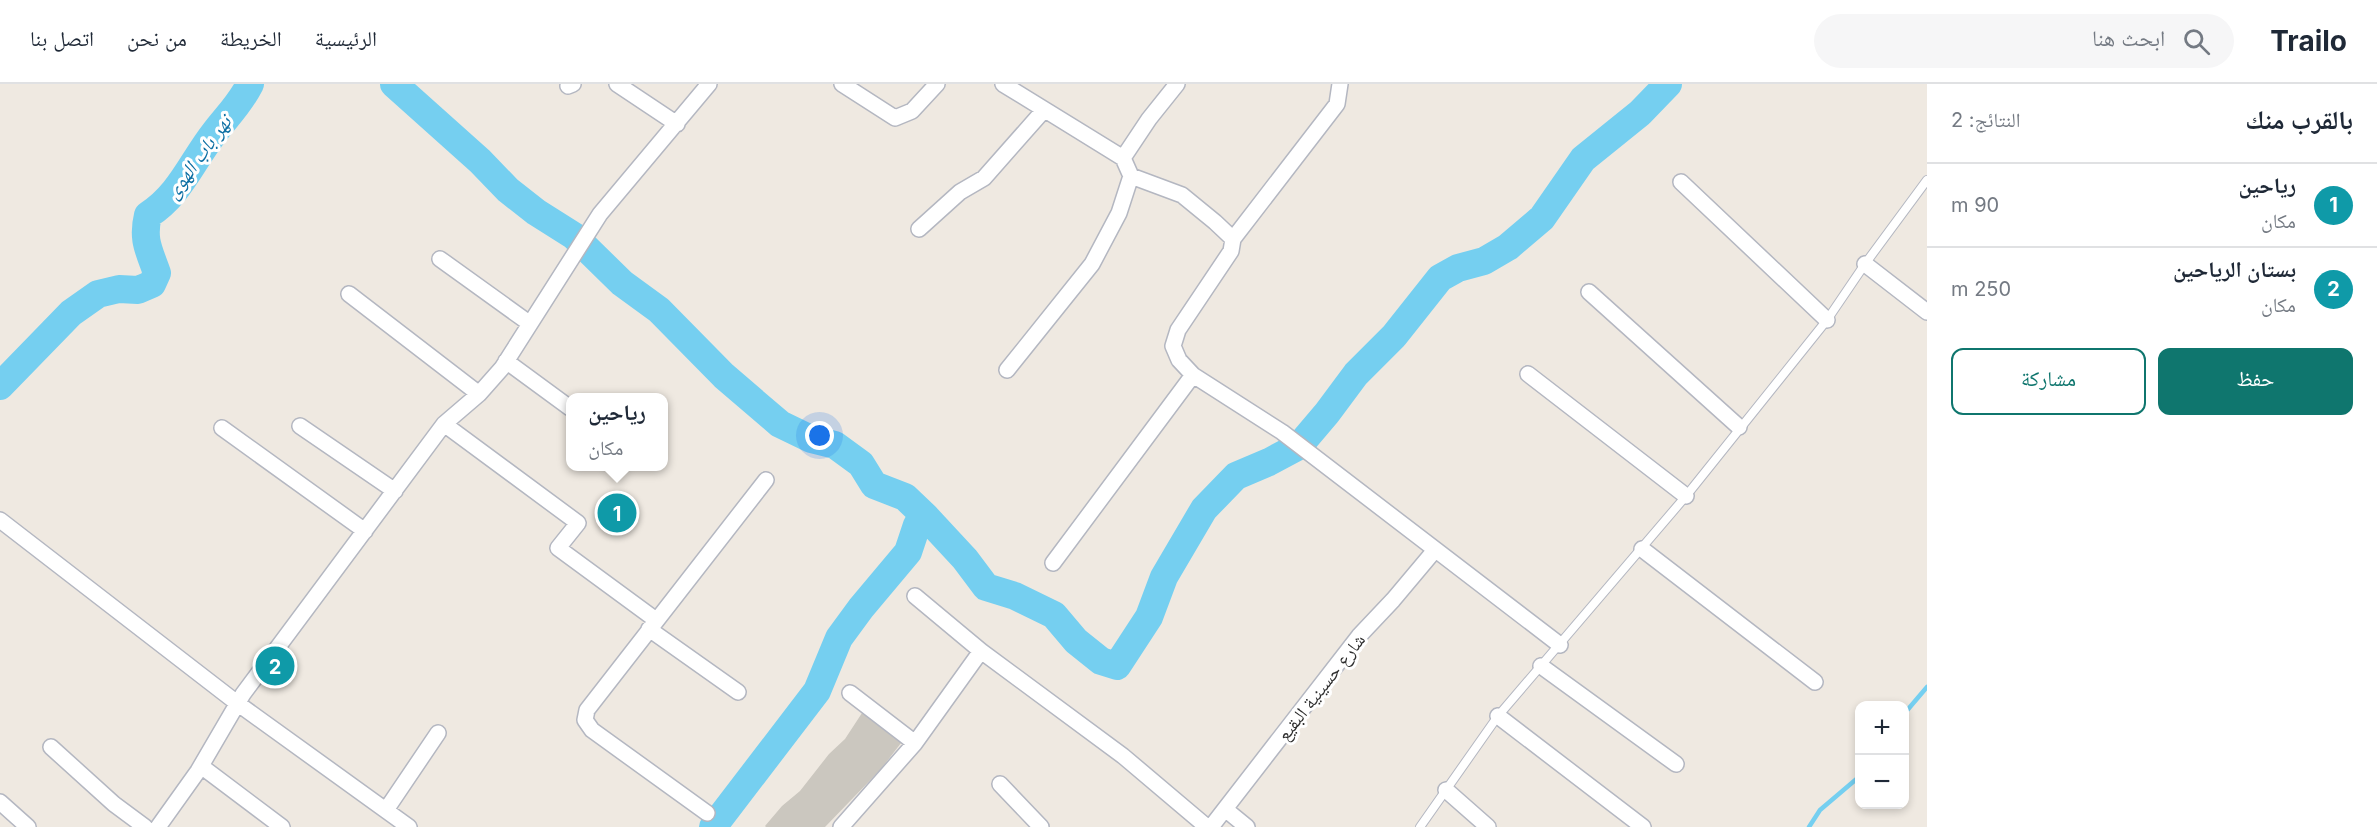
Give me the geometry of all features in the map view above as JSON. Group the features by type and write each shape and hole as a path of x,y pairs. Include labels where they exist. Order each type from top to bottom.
{"street":[{"path":"617,84 677,124"},
{"path":"158,827 201,766 237,703 444,424 479,394 506,361 600,214 709,84"},
{"path":"842,84 895,117 912,111 937,84"},
{"path":"1004,84 1123,158 1131,176 1119,213 1092,264 1007,370"},
{"path":"1123,158 1149,118 1177,84"},
{"path":"1340,84 1336,104 1233,239 1231,251 1178,330 1173,346 1179,360 1193,375 1282,432 1560,645"},
{"path":"919,229 960,192 984,178 1044,110"},
{"path":"1131,176 1182,195 1233,239"},
{"path":"1681,182 1827,320"},
{"path":"440,259 529,323"},
{"path":"1865,264 1927,312"},
{"path":"1589,292 1739,427"},
{"path":"349,294 479,394"},
{"path":"506,361 566,405"},
{"path":"1528,374 1686,496"},
{"path":"1053,563 1193,375"},
{"path":"444,424 578,523 558,548 738,692"},
{"path":"300,426 395,491"},
{"path":"222,428 365,531"},
{"path":"706,813 592,730 585,720 587,710 766,480"},
{"path":"0,520 237,703 409,827"},
{"path":"1642,549 1815,682"},
{"name":"شارع حسينية البقيع","path":"1209,827 1359,636 1435,550"},
{"path":"915,596 981,651 1123,756 1209,827"},
{"path":"840,827 915,743 981,651"},
{"path":"1541,666 1676,764"},
{"path":"850,693 915,743"},
{"path":"1498,716 1643,827"},
{"path":"386,810 438,733"},
{"path":"51,747 114,804 145,827"},
{"path":"201,766 282,827"},
{"path":"1000,784 1041,827"},
{"path":"1446,790 1488,827"},
{"path":"0,802 28,827"},
{"path":"1225,809 1247,827"}],"lane":[{"path":"1420,827 1498,716 1642,549 1827,320 1927,180"}],"building":[{"path":"862,713 901,743 881,769 825,827 766,827 782,806 800,791 829,754 845,739"}],"waterway":[{"name":"نهر باب الهوى","path":"0,386 71,313 98,294 119,289 138,290 152,284 157,273 146,238 148,215 169,198 177,188 250,84"},
{"path":"394,84 480,161 508,190 536,212 574,236 622,283 659,310 724,376 780,424 811,439 835,445 861,464 874,485 905,497 926,517"},
{"path":"713,827 817,691 839,638 908,552 917,525 926,517 965,559 986,587 1015,596 1054,615 1076,641 1101,661 1117,666 1149,617 1164,577 1204,509 1236,476 1299,446 1356,374 1394,336 1440,278 1458,268 1484,261 1508,247 1542,218 1583,159 1640,113 1668,84"},
{"path":"1909,708 1927,687"},
{"path":"1809,827 1820,810 1855,780"}],"place":[{"name":"رياحين","path":"617,513"},
{"name":"بستان الرياحين","path":"275,666"}]}
